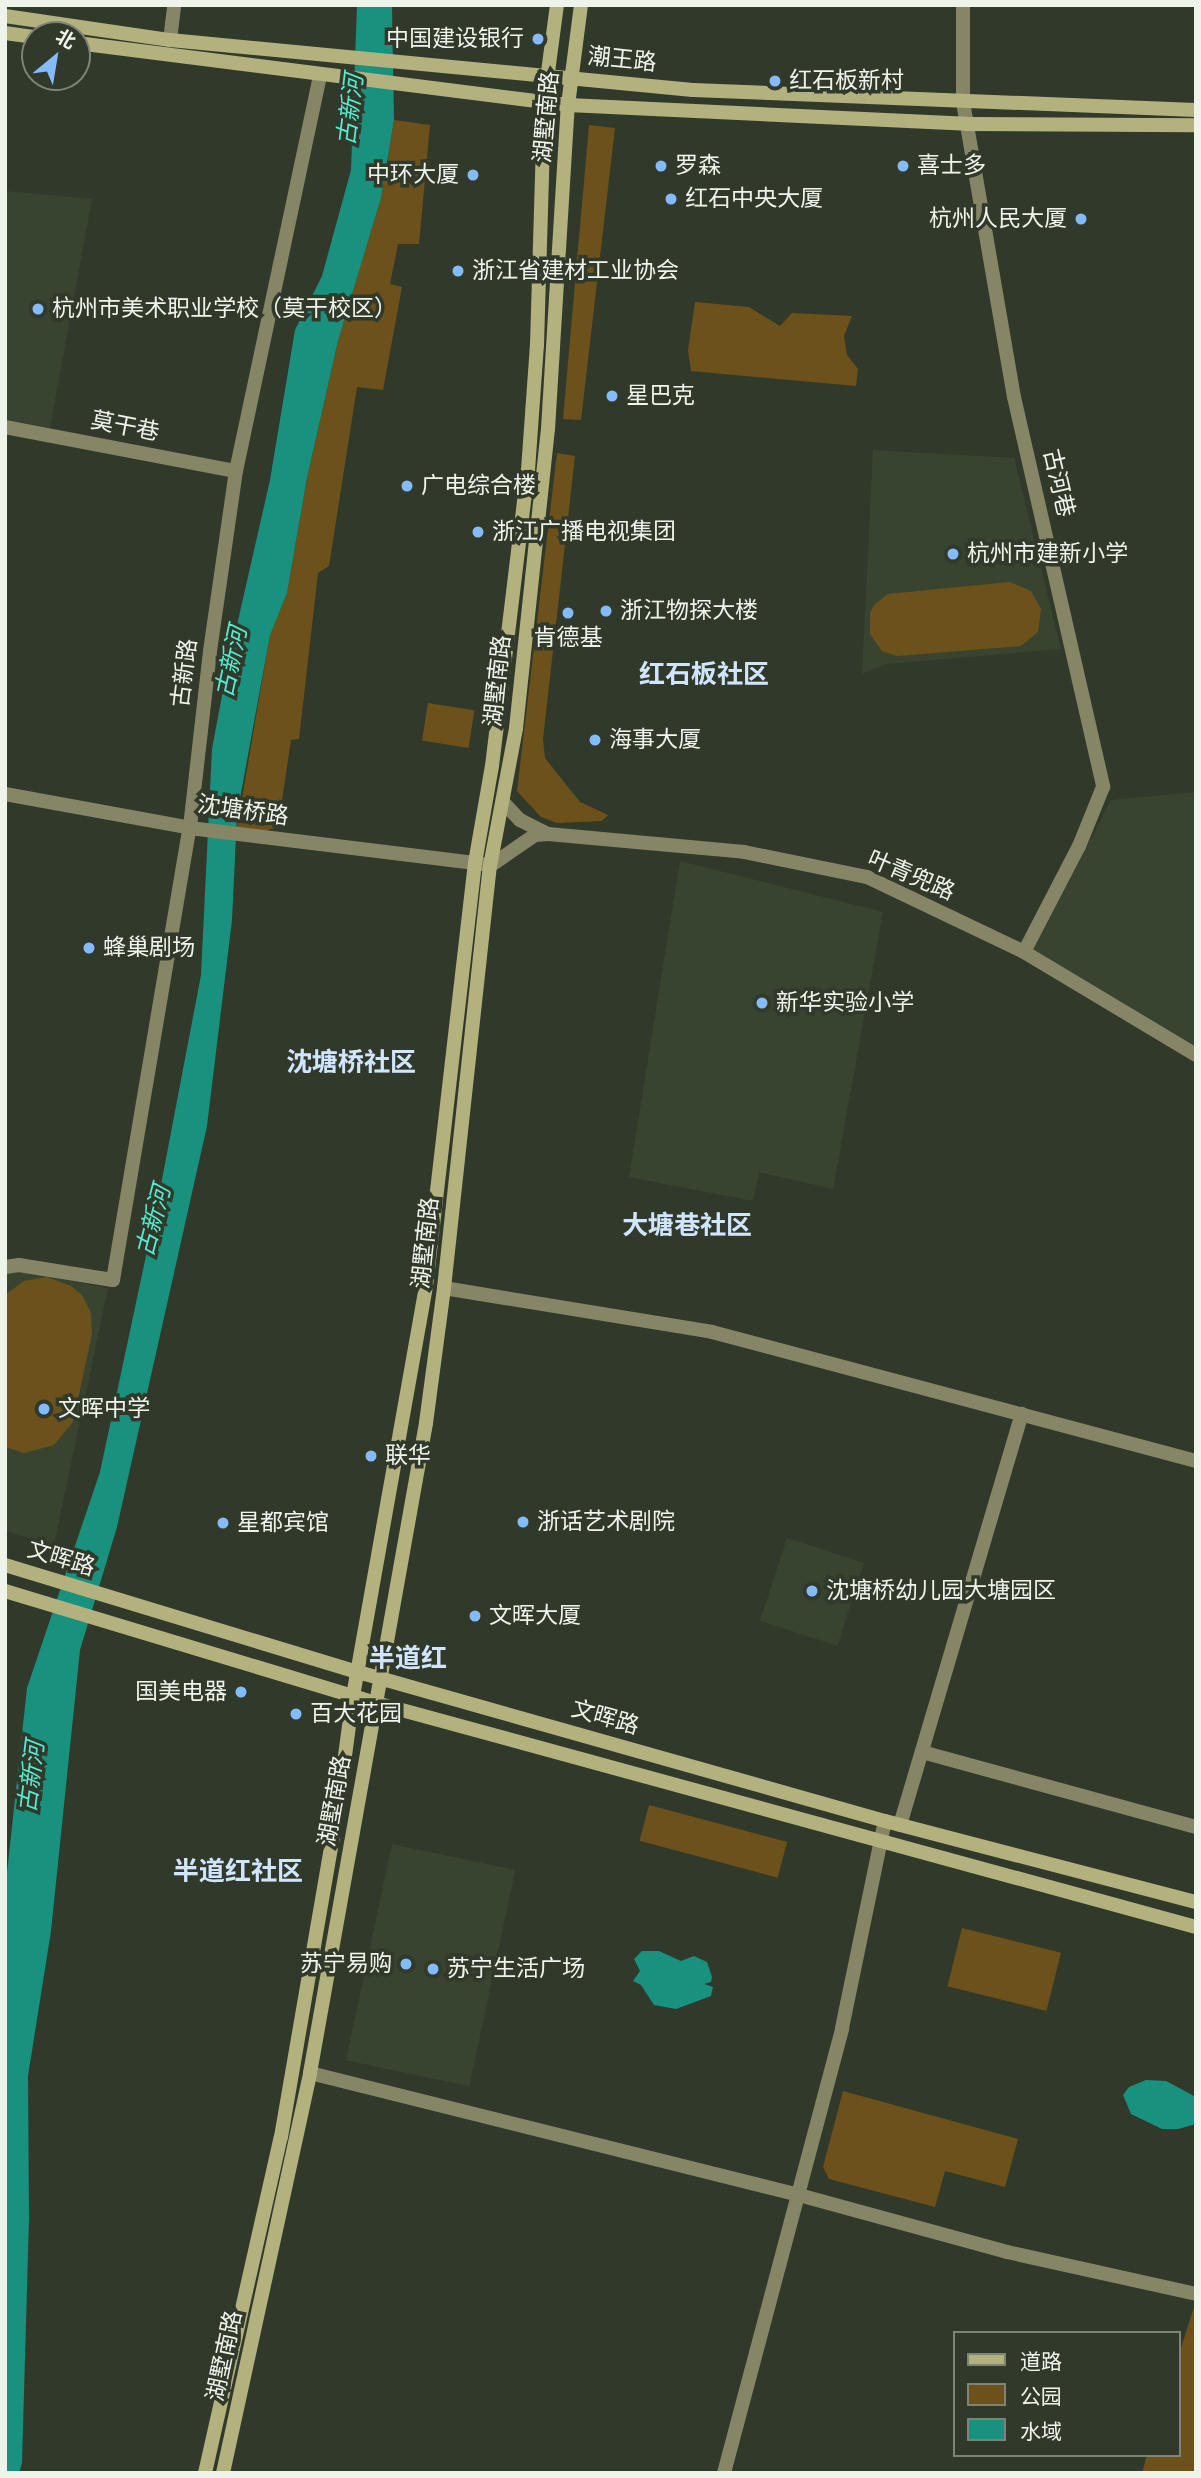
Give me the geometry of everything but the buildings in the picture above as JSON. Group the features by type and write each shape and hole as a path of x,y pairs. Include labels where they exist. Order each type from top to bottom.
{"main road":[{"name":"湖墅南路","path":"205,2473 281,2137 339,1800 358,1672 426,1286 475,863 492,766 528,470 537,345 544,102 557,5"},
{"name":"湖墅南路","path":"223,2473 310,2073 426,1423 444,1288 490,866 516,728 548,429 568,105 581,5"},
{"name":"潮王路","path":"5,16 170,40 692,90 963,102 1145,116 1196,125"},
{"name":"潮王路","path":"91,45 568,105 968,124 1145,116 1196,110"},
{"name":"文晖路","path":"5,1565 358,1672 893,1823 1196,1902"},
{"name":"文晖路","path":"5,1591 376,1703 1196,1927"}],"street":[{"path":"170,40 174,5"},
{"name":"古河巷","path":"963,5 963,102 1014,397 1103,787 1079,846 1024,952"},
{"name":"古新路","path":"5,1267 19,1265 113,1280 194,828 210,651 236,471 320,75"},
{"name":"莫干巷","path":"5,427 236,471"},
{"name":"沈塘桥路","path":"5,794 246,836 490,866"},
{"name":"叶青兜路","path":"503,802 520,820 548,834 744,852 867,877 1024,952 1196,1055"},
{"path":"490,866 522,841 535,835 548,834"},
{"path":"444,1288 712,1332 1196,1461"},
{"path":"724,2473 799,2195 858,1959 881,1842 893,1823 922,1752 1022,1414"},
{"path":"922,1752 1196,1827"},
{"path":"310,2073 799,2195 1007,2252 1196,2294"}],"shaded area":[{"name":"杭州市美术职业学校（莫干校区）","path":"5,191 92,199 50,428 5,419"},
{"name":"杭州市建新小学","path":"873,450 1014,458 1061,649 886,664 862,674"},
{"path":"1196,792 1196,1049 1033,951 1111,800"},
{"name":"新华实验小学","path":"680,861 883,912 833,1189 759,1172 753,1201 629,1177"},
{"name":"文晖中学","path":"14,1270 108,1288 54,1545 5,1531 5,1273"},
{"name":"沈塘桥幼儿园大塘园区","path":"787,1538 864,1563 837,1646 760,1621"},
{"path":"392,1844 515,1870 469,2086 346,2060"}],"green space":[{"path":"394,120 430,125 419,244 398,244 390,284 402,287 383,390 357,387 329,566 318,573 299,739 291,740 278,827 261,832 237,828 270,634 287,593 307,478 338,341 381,198"},
{"path":"589,125 615,128 581,420 563,419"},
{"path":"695,302 749,307 780,326 792,313 852,316 844,336 847,355 858,369 856,386 691,371 688,350"},
{"path":"557,453 575,456 543,739 545,758 580,802 608,815 602,821 557,823 541,817 517,791"},
{"path":"1010,582 1031,591 1041,609 1038,632 1021,646 897,656 882,651 870,634 870,613 875,604 888,594"},
{"path":"428,703 474,710 468,748 422,741"},
{"name":"文晖中学","path":"47,1277 71,1286 82,1295 91,1313 92,1334 73,1422 54,1445 24,1453 5,1447 5,1295 24,1281"},
{"path":"649,1805 787,1842 778,1878 639,1841"},
{"path":"962,1928 1061,1953 1046,2011 947,1986"},
{"path":"843,2091 1018,2139 1005,2187 945,2171 935,2207 829,2179 823,2167"},
{"path":"1196,2301 1196,2473 1142,2473 1146,2457 1180,2457 1180,2351"}],"water":[{"name":"古新河","path":"357,5 392,5 394,120 381,198 338,341 307,478 287,593 270,635 237,815 232,920 207,1126 117,1527 80,1650 51,1931 28,2076 29,2218 22,2463 19,2473 5,2473 5,1891 27,1688 100,1472 160,1190 201,975 212,749 227,669 270,480 295,330 322,276 351,170"},
{"path":"642,1951 659,1951 681,1961 694,1956 707,1962 712,1977 711,1982 704,1984 713,1987 711,1996 676,2009 654,2005 641,1985 633,1981 640,1971 634,1959"},
{"path":"1146,2080 1166,2081 1196,2097 1196,2124 1178,2129 1162,2129 1131,2114 1123,2095 1129,2087"}],"place":[{"name":"中国建设银行","path":"538,39"},
{"name":"红石板新村","path":"775,81"},
{"name":"罗森","path":"661,166"},
{"name":"喜士多","path":"903,166"},
{"name":"中环大厦","path":"473,175"},
{"name":"红石中央大厦","path":"671,199"},
{"name":"杭州人民大厦","path":"1081,219"},
{"name":"浙江省建材工业协会","path":"458,271"},
{"name":"杭州市美术职业学校（莫干校区）","path":"38,309"},
{"name":"星巴克","path":"612,396"},
{"name":"广电综合楼","path":"407,486"},
{"name":"浙江广播电视集团","path":"478,532"},
{"name":"杭州市建新小学","path":"953,554"},
{"name":"浙江物探大楼","path":"606,611"},
{"name":"肯德基","path":"568,613"},
{"name":"海事大厦","path":"595,740"},
{"name":"蜂巢剧场","path":"89,948"},
{"name":"新华实验小学","path":"762,1003"},
{"name":"文晖中学","path":"44,1409"},
{"name":"联华","path":"371,1456"},
{"name":"浙话艺术剧院","path":"523,1522"},
{"name":"星都宾馆","path":"223,1523"},
{"name":"沈塘桥幼儿园大塘园区","path":"812,1591"},
{"name":"文晖大厦","path":"475,1616"},
{"name":"国美电器","path":"241,1692"},
{"name":"百大花园","path":"296,1714"},
{"name":"苏宁易购","path":"406,1964"},
{"name":"苏宁生活广场","path":"433,1969"}],"district":[{"name":"红石板社区","path":"704,675"},
{"name":"沈塘桥社区","path":"351,1063"},
{"name":"大塘巷社区","path":"687,1226"},
{"name":"半道红","path":"408,1659"},
{"name":"半道红社区","path":"238,1872"}]}
